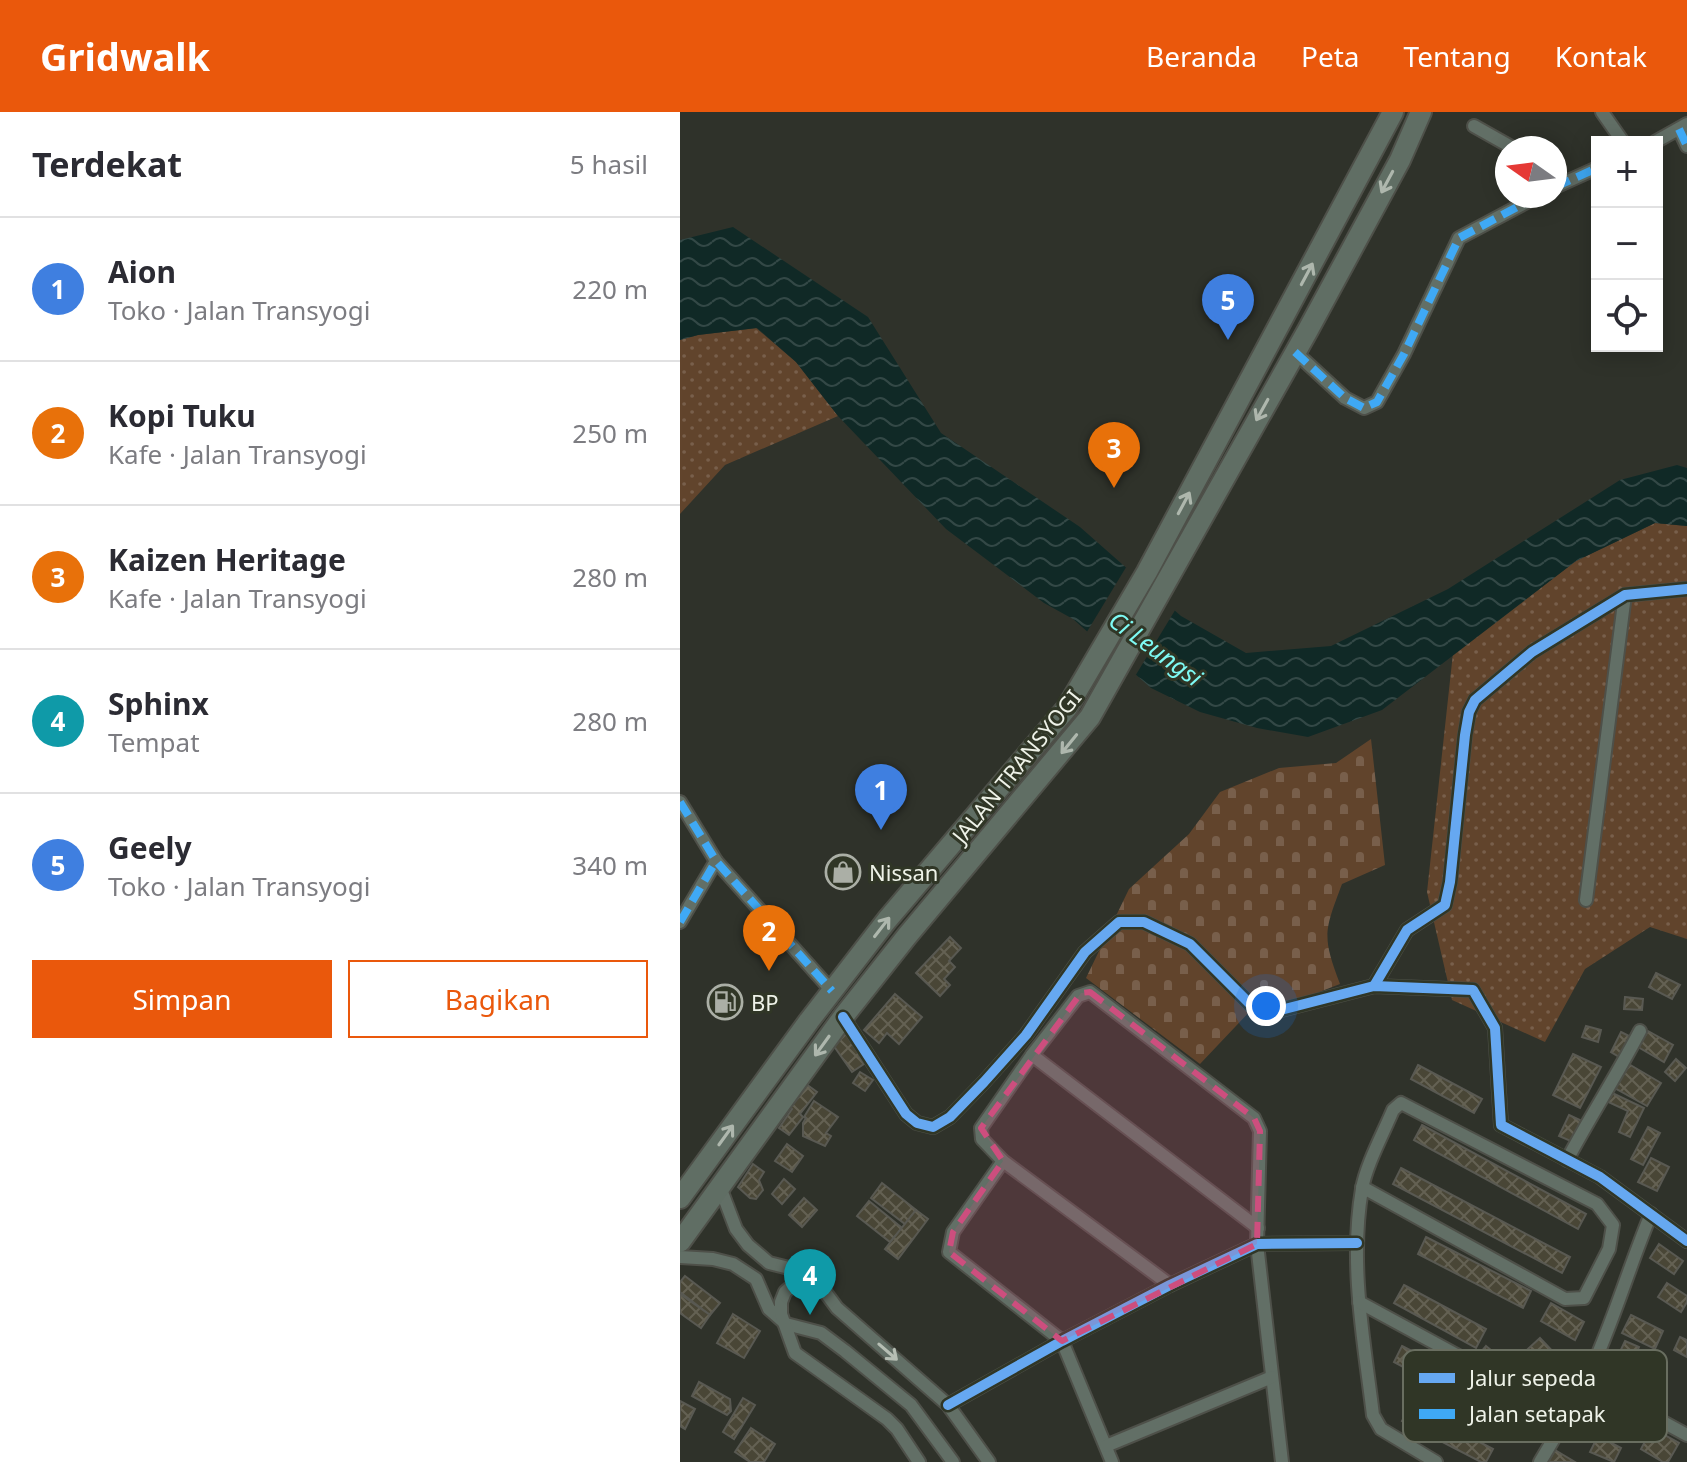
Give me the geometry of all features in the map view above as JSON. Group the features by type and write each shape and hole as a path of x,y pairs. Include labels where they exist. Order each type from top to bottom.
{"highway":[{"name":"JALAN TRANSYOGI","path":"680,1198 887,920 1056,722 1095,664 1393,112"},
{"name":"JALAN TRANSYOGI","path":"680,1242 843,1017 1071,741 1113,680 1400,160 1421,112"}],"street":[{"path":"1602,112 1619,136"},
{"path":"1474,126 1495,138"},
{"path":"1663,137 1683,126 1687,146"},
{"path":"1567,179 1591,170"},
{"path":"1295,352 1345,398 1364,408 1377,402 1404,354 1459,238 1515,208"},
{"path":"1374,986 1407,930 1445,905 1467,723 1475,700 1532,652 1625,595 1687,589"},
{"path":"1586,900 1625,595"},
{"path":"680,802 713,866"},
{"path":"680,813 713,866 832,991"},
{"path":"680,922 713,866"},
{"path":"843,1017 906,1114 917,1123 933,1127 950,1117 984,1082 1026,1035 1085,952 1119,922 1144,922 1190,944 1255,1009 1273,1012 1374,986 1473,990 1495,1028 1501,1125 1600,1177 1687,1241"},
{"path":"1170,1285 1003,1161 982,1139 981,1128 1032,1055 1081,993 1090,992 1254,1118 1260,1131 1257,1244 1282,1462"},
{"path":"1567,1160 1640,1031"},
{"path":"1032,1055 1258,1228"},
{"path":"1362,1187 1565,1299 1584,1298 1609,1249 1613,1225 1597,1204 1401,1103 1393,1110 1362,1187 1357,1243 1359,1302 1373,1415 1381,1429 1436,1462"},
{"path":"1003,1161 953,1232 949,1252 1062,1341 1112,1462"},
{"path":"720,1187 736,1229 748,1245 769,1263 797,1270 817,1281 837,1308 948,1405 989,1462"},
{"path":"1598,1350 1651,1214"},
{"path":"948,1405 1062,1341 1257,1244 1357,1243"},
{"path":"733,1264 748,1245"},
{"path":"680,1257 733,1264 756,1279 769,1309 786,1324 821,1333 911,1405 953,1462"},
{"path":"817,1281 805,1280 794,1284 785,1292 781,1302 781,1314 795,1353 887,1419 919,1462"},
{"path":"1359,1302 1447,1350"},
{"path":"845,1351 863,1331"},
{"path":"1106,1446 1272,1377"},
{"path":"1667,1424 1687,1435"},
{"path":"1540,1462 1552,1442"}],"highlighted area":[{"path":"1090,992 1254,1118 1260,1131 1257,1244 1062,1341 949,1252 953,1232 1003,1161 981,1128 1081,993"}],"green space":[{"path":"756,328 796,362 838,416 725,465 680,514 680,340"},
{"path":"1655,523 1687,526 1687,939 1650,927 1585,969 1545,1042 1452,1000 1427,892 1453,653 1576,561"},
{"path":"1371,739 1385,865 1342,884 1328,934 1330,955 1340,984 1288,1004 1253,1008 1200,1064 1086,978 1129,889 1189,834 1220,792 1279,768 1336,763"}],"water":[{"name":"Ci Leungsi","path":"733,227 868,317 941,433 1080,527 1181,616 1246,653 1331,646 1448,589 1620,480 1677,465 1687,468 1687,526 1655,523 1576,561 1382,710 1308,737 1257,728 1200,712 1151,688 1073,619 1044,603 946,529 838,416 796,362 757,328 680,340 680,240"}],"pier":[{"path":"1128,564 1151,584 1108,655 1085,635"},
{"path":"1154,587 1177,607 1134,678 1111,658"}],"building":[{"path":"950,937 961,948 949,961 955,967 944,979 950,985 940,996 916,973"},
{"path":"1656,973 1680,985 1672,999 1649,987"},
{"path":"895,994 922,1017 899,1044 887,1033 879,1043 864,1030"},
{"path":"1625,997 1643,999 1642,1010 1624,1009"},
{"path":"1586,1026 1601,1030 1598,1042 1582,1037"},
{"path":"846,1031 862,1054 859,1056 864,1064 852,1072 831,1042"},
{"path":"1648,1031 1673,1045 1664,1062 1638,1047"},
{"path":"1621,1032 1631,1037 1621,1058 1611,1052"},
{"path":"1573,1054 1601,1067 1580,1108 1553,1095"},
{"path":"1676,1059 1686,1068 1675,1081 1665,1072"},
{"path":"1627,1063 1661,1083 1647,1106 1613,1087"},
{"path":"1418,1065 1482,1099 1474,1113 1411,1079"},
{"path":"860,1072 873,1080 865,1091 853,1083"},
{"path":"806,1084 817,1092 789,1135 779,1128 792,1109 789,1107"},
{"path":"1608,1091 1644,1108 1630,1137 1619,1132 1628,1111 1604,1100"},
{"path":"814,1101 838,1117 826,1133 831,1136 825,1146 803,1136 804,1117"},
{"path":"1569,1115 1582,1121 1573,1142 1559,1136"},
{"path":"1422,1125 1586,1214 1578,1229 1414,1140"},
{"path":"1648,1127 1660,1133 1643,1165 1631,1159"},
{"path":"787,1144 803,1156 792,1172 775,1161"},
{"path":"1651,1158 1669,1167 1657,1191 1638,1182"},
{"path":"753,1164 764,1172 759,1180 763,1190 756,1199 750,1198 738,1187"},
{"path":"1401,1168 1570,1257 1562,1273 1393,1184"},
{"path":"784,1179 795,1189 782,1204 772,1194"},
{"path":"882,1183 916,1210 905,1224 871,1198"},
{"path":"804,1198 817,1210 802,1227 789,1215"},
{"path":"869,1201 902,1228 890,1242 857,1216"},
{"path":"916,1210 928,1219 898,1259 885,1249"},
{"path":"1426,1237 1531,1291 1523,1308 1418,1254"},
{"path":"1659,1244 1683,1261 1674,1274 1650,1258"},
{"path":"685,1276 720,1303 710,1315 680,1292 680,1282"},
{"path":"1667,1283 1687,1296 1681,1312 1658,1297"},
{"path":"1404,1285 1486,1329 1476,1348 1394,1303"},
{"path":"680,1294 710,1315 701,1328 680,1313"},
{"path":"1551,1303 1584,1322 1575,1340 1541,1321"},
{"path":"733,1314 760,1331 744,1358 717,1343"},
{"path":"1631,1315 1663,1331 1655,1349 1622,1333"},
{"path":"1680,1337 1687,1340 1687,1357 1674,1350"},
{"path":"1540,1338 1551,1350 1527,1350"},
{"path":"1625,1341 1639,1347 1638,1350 1621,1350"},
{"path":"1402,1346 1410,1350 1403,1350 1403,1367 1394,1362"},
{"path":"699,1382 730,1399 731,1411 727,1415 692,1396"},
{"path":"743,1398 755,1405 734,1439 723,1432"},
{"path":"680,1401 695,1409 685,1429 680,1426"},
{"path":"751,1428 775,1444 764,1462 750,1462 735,1452"},
{"path":"1667,1436 1679,1443 1668,1462 1641,1449 1645,1442 1667,1442"},
{"path":"1442,1442 1479,1442 1493,1449 1486,1462"},
{"path":"1595,1442 1610,1442 1621,1448 1614,1462 1590,1452"},
{"path":"1555,1450 1575,1462 1548,1462"}],"marked path":[{"path":"1679,129 1687,146"},
{"path":"1567,182 1591,171"},
{"path":"1295,352 1345,398 1364,408 1377,402 1404,354 1459,238 1515,208"},
{"path":"680,802 716,861 832,991"},
{"path":"680,922 716,861"}],"cycle path":[{"path":"1374,986 1407,930 1445,905 1465,735 1469,712 1475,700 1532,652 1625,595 1687,589"},
{"path":"843,1017 906,1114 917,1123 933,1127 950,1117 984,1082 1026,1035 1085,952 1119,922 1144,922 1190,944 1255,1009 1273,1012 1374,986 1473,990 1495,1028 1501,1125 1600,1177 1687,1241"},
{"path":"948,1405 1062,1341 1257,1244 1357,1243"}],"place":[{"name":"Geely","path":"1228,340"},
{"name":"Kaizen Heritage","path":"1114,488"},
{"name":"Aion","path":"881,830"},
{"name":"Nissan","path":"843,872"},
{"name":"Kopi Tuku","path":"769,971"},
{"name":"BP","path":"725,1002"},
{"name":"Sphinx","path":"810,1315"}]}
